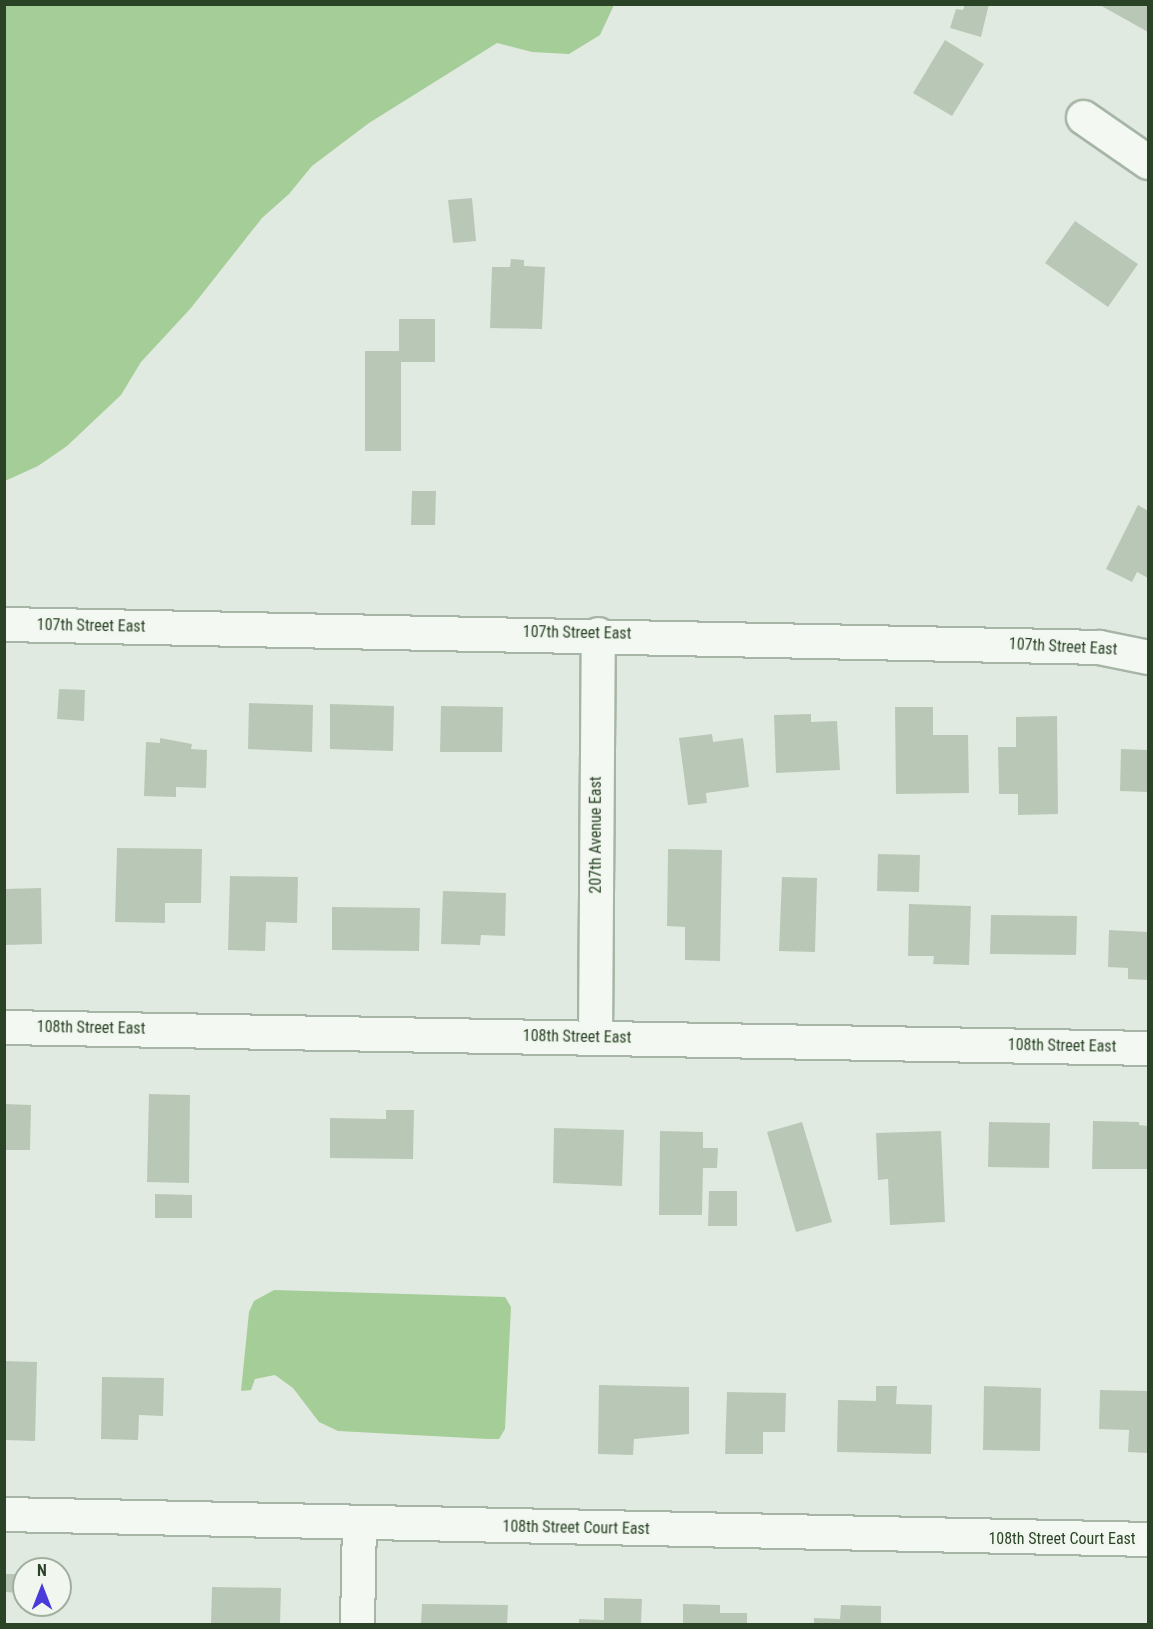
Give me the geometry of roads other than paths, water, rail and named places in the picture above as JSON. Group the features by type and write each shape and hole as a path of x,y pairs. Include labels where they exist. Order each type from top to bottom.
{"street":[{"path":"1083,117 1149,162"},
{"name":"107th Street East","path":"4,624 598,633 1099,647 1149,657"},
{"name":"207th Avenue East","path":"595,1037 598,633"},
{"name":"108th Street East","path":"4,1027 1149,1048"},
{"name":"108th Street Court East","path":"4,1514 1149,1539"},
{"path":"357,1624 359,1523"}]}
